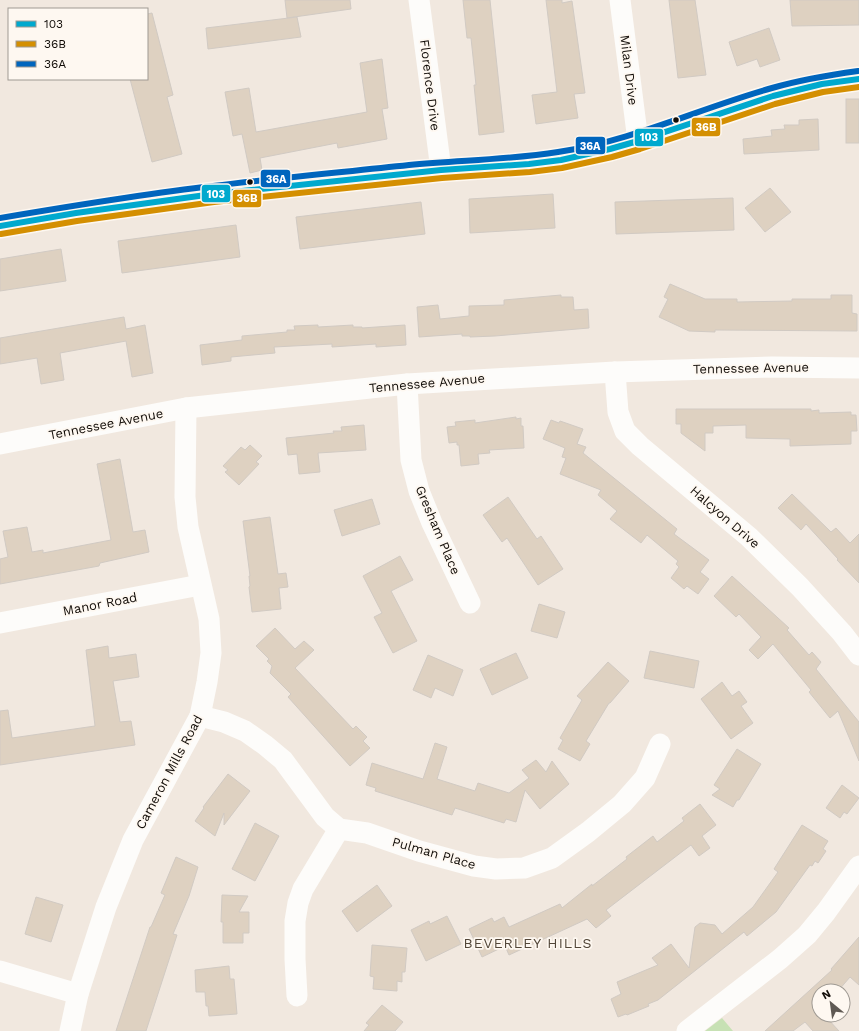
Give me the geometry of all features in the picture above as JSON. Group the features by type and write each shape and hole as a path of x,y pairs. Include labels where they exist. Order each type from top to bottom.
{"main road":[{"path":"0,226 76,213 213,194 441,170 529,164 561,160 603,151 638,141 773,96 822,84 859,79"}],"street":[{"name":"Florence Drive","path":"419,0 441,170"},
{"name":"Milan Drive","path":"620,0 638,141"},
{"name":"Tennessee Avenue","path":"0,444 186,408 406,384 615,372 772,367 859,368"},
{"name":"Halcyon Drive","path":"615,372 618,412 625,432 749,537 800,588 842,633 859,654"},
{"name":"Gresham Place","path":"406,384 411,460 419,491 432,523 470,603"},
{"name":"Cameron Mills Road","path":"70,1031 78,994 106,907 133,840 200,716 211,653 208,619 188,527 185,496 186,408"},
{"name":"Manor Road","path":"0,623 200,585"},
{"path":"200,716 224,722 245,731 265,745 283,760 325,817 339,829 303,889 298,903 295,959 297,996"},
{"name":"Pulman Place","path":"339,829 367,833 419,851 474,866 496,869 524,868 552,858 588,832 622,804 645,778 660,744"},
{"path":"687,1031 780,959 807,935 826,912 859,866"},
{"path":"0,971 78,994"}],"green space":[{"path":"722,1018 733,1031 705,1031"}],"building":[{"path":"285,0 350,0 351,9 287,18"},
{"path":"463,0 490,0 504,132 479,135 471,38 467,38"},
{"path":"546,0 562,0 562,3 572,1 585,93 574,94 578,118 536,124 532,95 557,92"},
{"path":"669,0 695,0 706,75 678,78"},
{"path":"790,0 859,0 859,25 792,26"},
{"path":"152,13 173,95 167,97 182,154 152,162 130,80 148,80 148,14"},
{"path":"297,17 301,37 208,49 206,28"},
{"path":"769,28 780,60 760,67 757,59 737,66 729,42"},
{"path":"382,59 388,108 382,109 387,139 338,148 337,143 260,158 262,170 250,173 242,134 233,136 225,92 249,88 256,132 367,112 360,63"},
{"path":"846,99 859,99 859,143 846,143"},
{"path":"818,119 819,150 744,154 743,139 772,136 771,130 785,129 784,125 799,125 799,120"},
{"path":"770,188 791,212 765,232 745,208"},
{"path":"553,194 555,228 470,233 469,199"},
{"path":"733,198 734,230 616,234 615,202"},
{"path":"421,202 425,234 300,249 296,217"},
{"path":"236,225 240,257 122,273 118,241"},
{"path":"61,249 66,281 0,291 0,259"},
{"path":"670,284 705,299 737,299 737,302 792,301 792,299 831,299 831,295 852,295 852,313 857,314 857,331 689,331 659,317 668,299 664,297"},
{"path":"561,295 561,297 573,297 574,310 588,309 589,328 495,336 470,337 462,336 462,334 419,337 417,307 438,305 440,319 469,316 469,306 504,305 504,300"},
{"path":"124,317 126,329 145,325 153,373 132,377 126,341 60,353 64,380 41,384 37,358 0,364 0,338"},
{"path":"318,325 318,327 353,325 353,327 362,328 405,325 406,345 376,347 376,344 332,347 332,344 274,347 275,353 231,357 231,361 202,365 200,345 242,340 242,336 287,332 287,330 295,330 294,326"},
{"path":"676,409 811,409 811,411 819,410 819,413 851,412 851,415 856,415 857,431 851,431 851,444 790,446 790,439 746,438 746,425 713,426 713,433 705,433 705,451 681,433 681,424 676,424"},
{"path":"516,417 516,419 521,418 524,448 489,450 490,453 478,454 479,464 461,466 459,445 457,445 457,442 449,443 447,427 456,426 455,422 475,420 475,423"},
{"path":"551,420 559,423 560,421 583,429 577,444 586,447 583,453 677,529 674,534 709,560 700,572 709,579 698,594 687,586 684,589 671,578 679,567 676,564 678,561 647,535 641,543 610,519 617,511 598,495 601,490 560,474 566,458 562,457 565,448 543,439"},
{"path":"364,425 366,450 318,453 320,472 299,474 297,454 288,455 286,438 334,433 333,431 342,431 341,427"},
{"path":"250,445 262,456 256,462 259,464 239,485 225,472 228,470 223,466 241,447 245,450"},
{"path":"120,459 133,532 145,530 149,552 100,563 99,566 0,584 0,559 8,557 3,531 27,527 32,552 43,550 43,553 111,540 97,464"},
{"path":"792,494 831,532 836,528 850,543 859,534 859,583 806,524 801,530 778,508"},
{"path":"508,497 537,539 541,536 563,569 538,585 507,538 502,542 483,515"},
{"path":"372,499 380,524 342,536 334,510"},
{"path":"270,517 278,574 286,573 288,587 279,588 281,609 252,612 249,587 250,576 243,521"},
{"path":"400,556 413,580 391,591 417,641 393,653 374,617 382,613 363,576"},
{"path":"732,576 789,628 787,630 809,655 812,652 821,662 816,669 859,722 859,761 838,711 830,718 809,692 811,690 773,644 758,659 749,650 761,637 739,614 736,617 714,596"},
{"path":"539,604 565,612 557,638 531,631"},
{"path":"275,628 295,649 304,641 314,650 295,668 353,729 356,726 367,737 363,741 370,748 350,766 288,697 291,694 270,673 272,666 267,661 269,659 256,646"},
{"path":"108,646 109,658 136,654 139,677 113,681 120,722 131,721 135,745 0,765 0,711 8,710 12,738 95,726 86,650"},
{"path":"650,651 699,661 694,688 644,678"},
{"path":"516,653 528,678 492,695 480,669"},
{"path":"428,655 463,670 453,696 435,688 431,698 413,690"},
{"path":"608,662 629,681 609,703 586,741 590,744 580,761 558,749 563,740 560,738 582,700 577,696"},
{"path":"722,682 732,696 739,691 747,702 741,706 753,723 731,739 701,699"},
{"path":"435,743 447,747 437,779 475,791 478,783 509,793 529,778 522,770 536,760 546,772 552,761 569,784 540,809 525,790 516,822 506,819 504,823 455,808 452,815 375,791 376,788 366,785 372,763 423,779"},
{"path":"737,749 761,764 739,800 737,800 733,807 712,795 720,789 714,785"},
{"path":"228,774 250,791 224,825 224,813 215,836 195,821 204,808 203,807"},
{"path":"842,785 859,798 847,814 844,812 840,818 826,808"},
{"path":"700,804 716,825 702,836 710,848 699,856 691,845 606,910 611,916 596,928 587,919 509,955 505,946 482,957 469,929 492,918 494,922 504,917 509,927 560,904 562,908 627,859 626,857 653,836 657,842 684,821 682,818"},
{"path":"255,823 279,836 255,881 232,869"},
{"path":"802,825 828,841 823,849 826,851 818,863 815,861 812,866 810,865 776,912 747,936 744,932 658,1000 648,1004 649,1006 618,1017 611,999 621,994 617,982 658,965 652,958 671,944 689,968 695,927 700,923 715,925 722,934 753,907 778,872 774,869"},
{"path":"176,857 198,867 189,896 173,934 177,935 146,1031 116,1031 150,927 165,895 161,893"},
{"path":"377,885 392,906 357,932 342,911"},
{"path":"222,895 248,896 239,912 249,912 249,933 243,933 243,943 223,943 223,922 221,922"},
{"path":"36,897 63,905 51,942 25,934"},
{"path":"447,916 461,944 426,961 411,930 429,921 430,924"},
{"path":"859,937 859,985 850,977 845,983 818,983 832,970 831,969"},
{"path":"372,945 407,948 405,972 402,972 402,982 397,981 397,991 373,989 374,977 370,976"},
{"path":"229,966 230,979 234,979 237,1014 209,1016 208,1006 206,1006 205,992 196,992 195,970"},
{"path":"811,989 811,1023 832,1023 839,1031 813,1031 805,1022 793,1031 765,1031"},
{"path":"382,1005 403,1022 395,1031 364,1031 369,1025 366,1023"}],"transit line":[{"name":"36A","path":"0,218 133,196 186,189 409,165 521,157 558,152 613,140 745,96 783,85 858,71"},
{"name":"103","path":"0,226 76,213 213,194 441,170 529,164 561,160 638,141 773,96 822,84 859,79"},
{"name":"36B","path":"1,234 77,221 214,202 442,178 530,172 562,168 640,149 775,104 823,92 859,87"}],"district":[{"name":"BEVERLEY HILLS","path":"528,943"}]}
